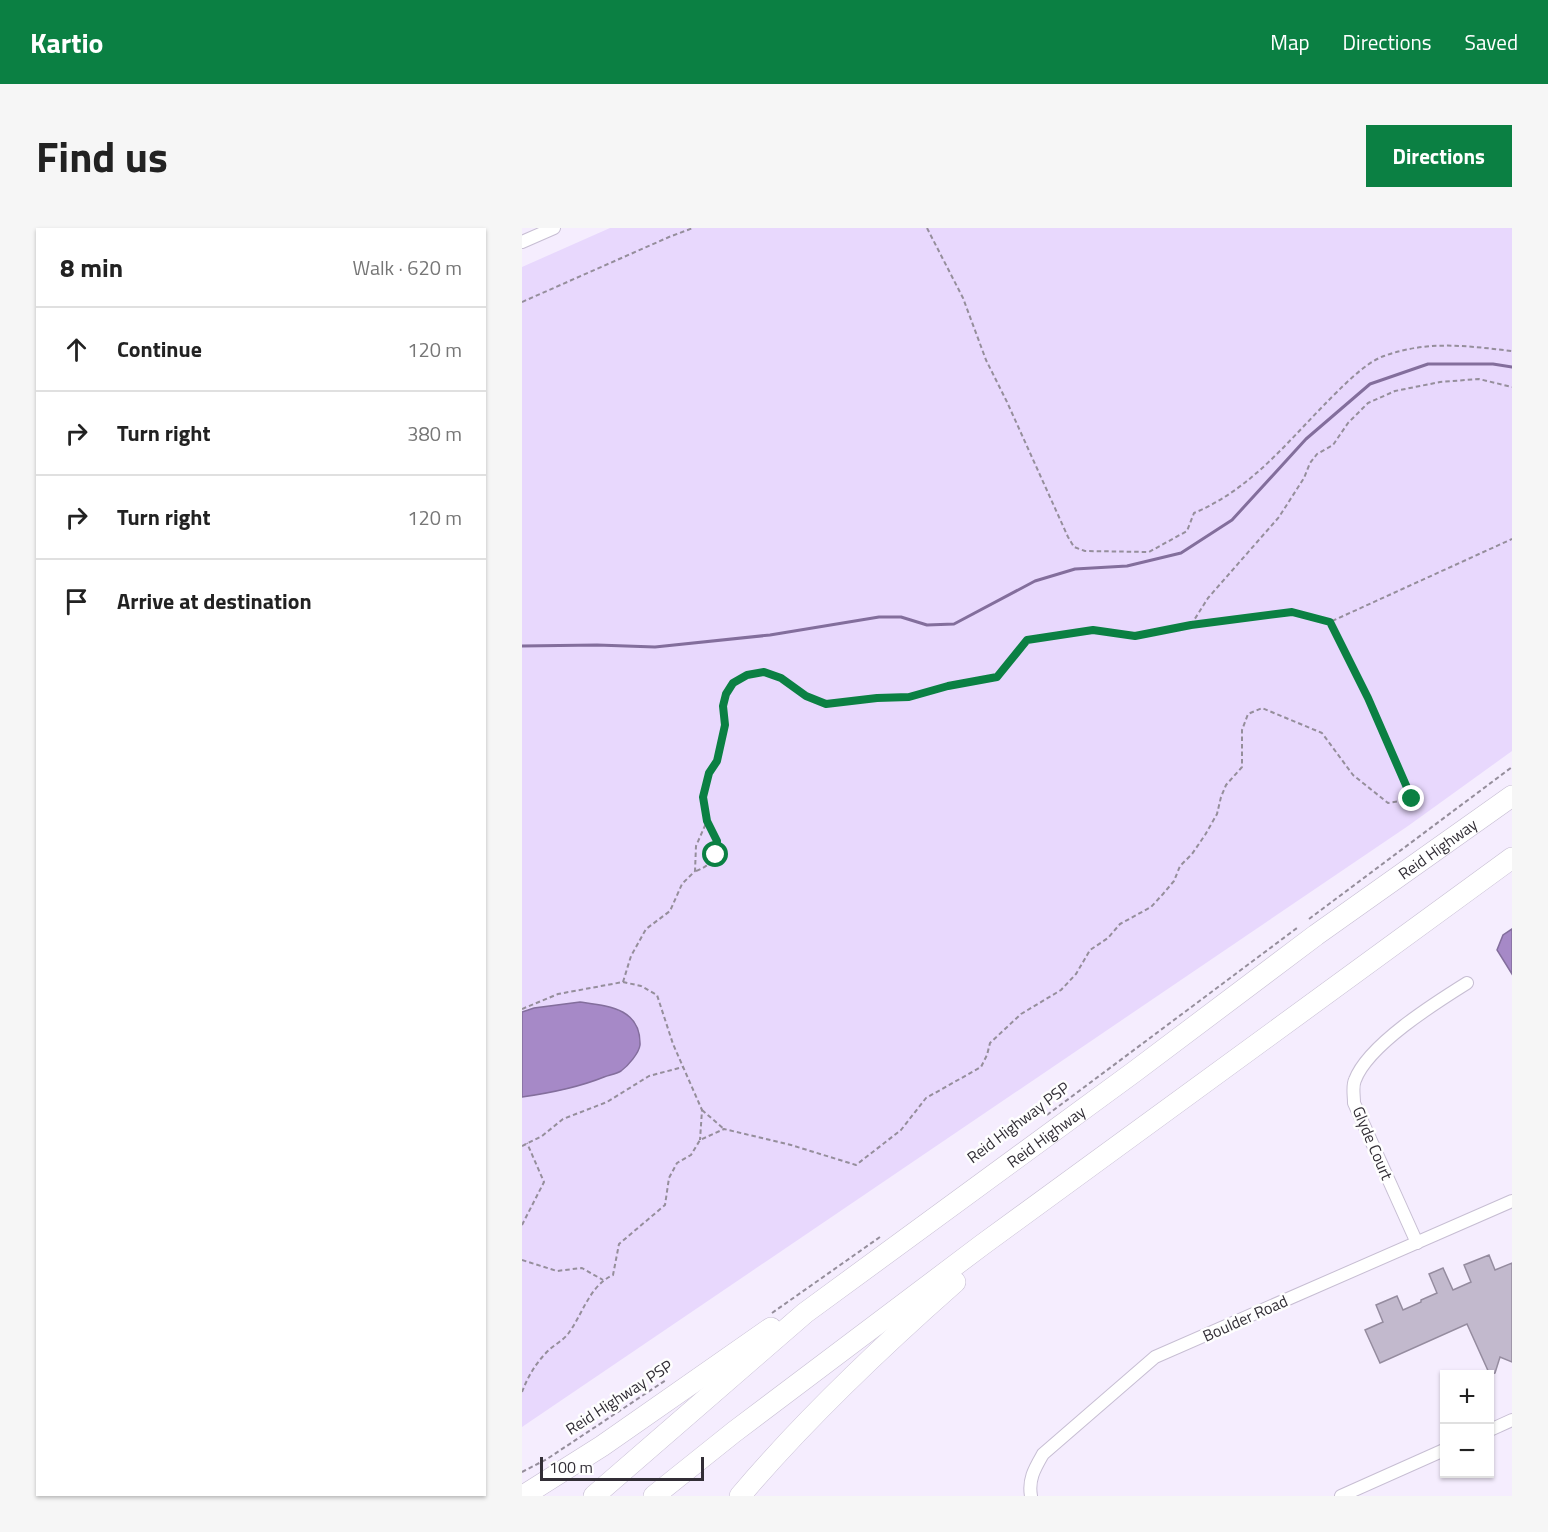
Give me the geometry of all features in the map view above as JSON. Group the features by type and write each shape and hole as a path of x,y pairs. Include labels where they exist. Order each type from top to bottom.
{"highway":[{"name":"Reid Highway","path":"594,1496 805,1313 1316,935 1512,796"},
{"path":"654,1496 734,1432 982,1245 1285,1026 1512,858"},
{"path":"740,1496 804,1424 842,1386 985,1255 1285,1026"},
{"path":"523,1496 602,1446 641,1417 956,1203"},
{"path":"522,1492 602,1446"}],"street":[{"path":"522,241 554,228"},
{"name":"Glyde Court","path":"1417,1243 1354,1103 1353,1082 1364,1062 1420,1013 1467,983"},
{"name":"Boulder Road","path":"1031,1496 1029,1488 1032,1472 1043,1454 1155,1357 1512,1201"},
{"path":"1494,1428 1512,1420"},
{"path":"1341,1496 1440,1452"}],"path":[{"path":"522,302 693,228"},
{"path":"927,228 963,298 986,360 1068,537 1074,547 1085,551 1149,552 1187,531 1194,513 1213,505 1251,480 1351,378 1382,356 1418,348 1454,344 1512,351"},
{"path":"1191,625 1208,598 1279,517 1317,454 1333,445 1348,423 1368,403 1395,391 1440,382 1479,380 1512,387"},
{"path":"623,982 631,956 646,929 670,911 682,884 695,871 707,866 716,855 717,841 707,821 703,797 709,773 717,761 725,725 723,706 726,694 733,683 747,675 764,672 781,678 806,696 826,704 909,697 948,686 997,677 1027,640 1093,630 1135,636 1191,625 1292,612 1330,622 1512,539"},
{"path":"522,1009 558,994 623,982 641,986 657,995 683,1067 702,1110 724,1129 791,1145 856,1166 902,1130 926,1098 981,1066 990,1043 1021,1014 1060,990 1076,974 1090,950 1108,938 1120,924 1138,912 1151,907 1163,894 1174,881 1180,866 1192,854 1205,835 1217,814 1226,785 1242,767 1242,730 1248,714 1262,708 1322,733 1353,776 1389,803 1412,799 1368,698 1330,622"},
{"path":"1308,920 1512,767"},
{"path":"695,871 696,846 707,821"},
{"name":"Reid Highway PSP","path":"1041,1119 1298,927"},
{"path":"522,1146 542,1136 563,1119 607,1102 649,1076 683,1067"},
{"path":"522,1392 527,1377 548,1351 567,1335 583,1305 603,1280 613,1275 619,1244 665,1205 672,1171 677,1163 691,1155 700,1140 702,1110"},
{"path":"700,1140 724,1129"},
{"path":"522,1225 544,1182 527,1143"},
{"path":"772,1312 889,1231"},
{"path":"522,1260 556,1271 582,1268 603,1280"},
{"path":"522,1376 527,1377"},
{"name":"Reid Highway PSP","path":"522,1473 671,1377"}],"shaded area":[{"path":"610,228 1512,228 1512,751 1408,826 522,1427 522,267"},
{"path":"1512,929 1512,974 1497,950 1503,935"},
{"path":"580,1002 612,1008 629,1016 639,1033 640,1045 635,1055 627,1066 617,1073 574,1087 522,1097 522,1012 534,1008"}],"building":[{"path":"1489,1255 1495,1270 1512,1263 1512,1362 1500,1357 1495,1373 1494,1370 1488,1370 1467,1324 1380,1363 1365,1330 1383,1322 1376,1305 1397,1296 1403,1310 1421,1302 1437,1293 1429,1274 1443,1268 1453,1290 1471,1282 1464,1265"}],"waterway":[{"path":"522,646 655,647 770,635 879,617 901,617 927,625 954,624 1035,581 1075,569 1127,566 1181,553 1232,520 1306,439 1370,384 1428,364 1493,364 1512,367"}],"route":[{"path":"716,855 717,841 707,821 703,797 709,773 717,761 725,725 723,706 726,694 733,683 747,675 764,672 781,678 806,696 826,704 909,697 948,686 997,677 1027,640 1093,630 1135,636 1191,625 1292,612 1330,622 1368,698 1412,799"}]}
